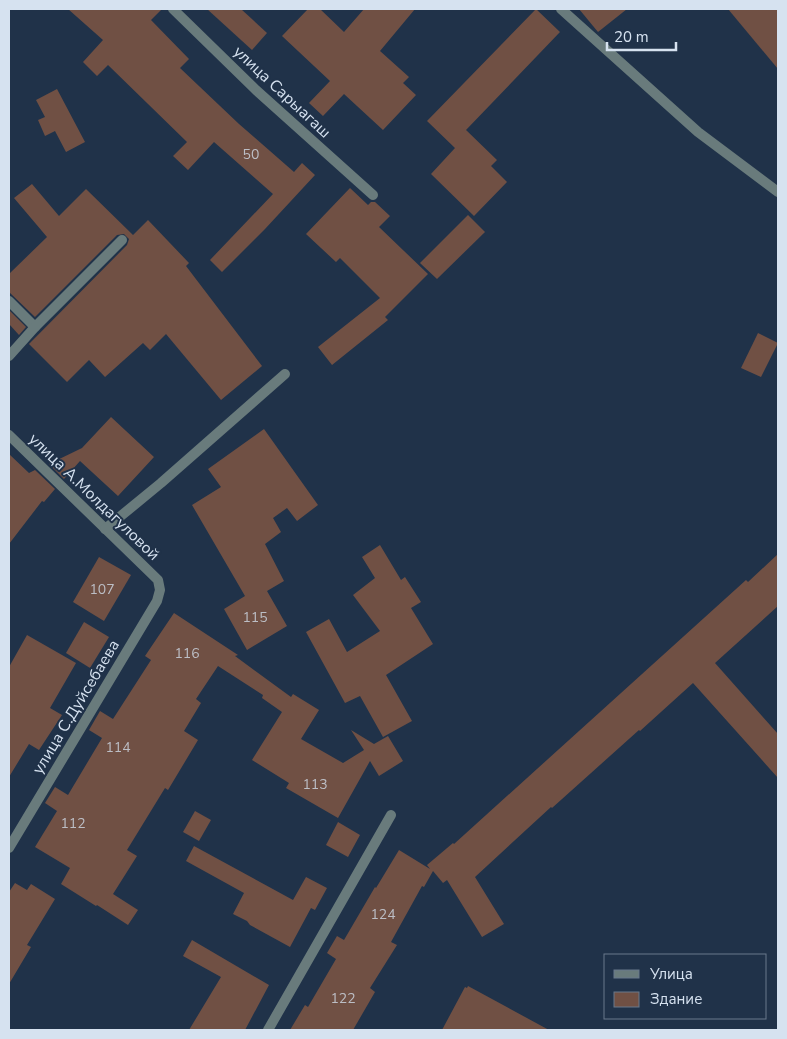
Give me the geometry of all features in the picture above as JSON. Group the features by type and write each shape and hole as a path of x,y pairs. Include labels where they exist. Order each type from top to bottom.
{"street":[{"name":"улица Сарыагаш","path":"173,9 256,90 373,195"},
{"path":"561,9 698,132 778,192"},
{"path":"9,356 122,240"},
{"path":"9,301 35,328"},
{"path":"105,528 162,483 285,374"},
{"name":"улица А.Молдагуловой","path":"9,435 158,580"},
{"name":"улица С.Дуйсебаева","path":"9,848 157,601 160,590 158,580"},
{"path":"268,1030 391,815"}],"building":[{"path":"68,9 162,9 151,20 189,59 180,68 239,124 294,172 302,163 315,175 222,272 210,260 273,194 214,142 188,170 173,156 187,142 108,65 97,76 83,62 103,40"},
{"path":"207,9 241,9 267,33 252,50"},
{"path":"308,9 320,9 344,32 364,9 415,9 380,51 409,77 403,83 416,95 383,130 344,94 323,116 309,103 330,81 282,36"},
{"path":"536,9 560,32 466,130 497,160 491,166 507,182 474,216 431,174 455,148 427,121"},
{"path":"579,9 627,9 598,32"},
{"path":"728,9 778,9 778,69"},
{"path":"57,89 85,142 66,152 55,131 45,136 38,120 45,117 36,100"},
{"path":"32,184 59,216 86,189 133,235 148,220 189,263 186,266 262,366 221,400 166,334 150,350 143,343 105,377 89,360 67,382 29,344 127,245 129,239 124,234 117,235 35,317 9,292 9,274 47,237 14,198"},
{"path":"350,188 368,205 371,202 375,202 390,216 379,227 428,274 385,317 388,320 332,365 318,347 380,298 340,258 336,262 306,234"},
{"path":"468,215 485,232 437,279 420,263"},
{"path":"10,311 26,327 19,335 9,324"},
{"path":"758,333 778,343 761,377 741,368"},
{"path":"111,417 154,457 118,496 80,461 64,479 49,464 82,448"},
{"path":"264,429 318,505 297,521 287,508 273,518 281,532 265,544 284,581 267,591 287,626 247,650 224,609 245,596 192,505 221,487 208,469"},
{"path":"9,454 29,473 35,470 55,489 44,502 42,501 9,544"},
{"path":"380,545 401,580 405,577 421,602 411,608 433,644 386,675 412,721 383,737 360,696 345,703 306,632 329,619 347,652 380,631 353,595 375,578 362,557"},
{"path":"778,554 778,606 715,663 778,734 778,778 693,683 551,807 475,877 504,924 482,937 447,880 443,883 433,871 424,887 422,886 391,942 397,945 370,988 375,992 353,1030 290,1030 305,1005 308,1007 336,959 327,953 337,936 344,940 399,850 430,869 427,865 454,844 746,580 748,582"},
{"path":"99,557 131,575 104,621 73,602"},
{"path":"174,613 238,655 235,656 291,697 293,694 319,710 301,739 343,763 364,750 351,730 374,744 388,736 403,761 379,776 370,761 338,818 286,788 289,783 252,760 282,712 262,698 263,695 218,666 196,699 201,703 184,731 198,740 168,790 165,788 127,850 137,856 113,894 138,910 128,925 61,884 70,868 35,847 57,811 45,803 55,787 68,795 102,738 89,730 100,711 113,719 151,660 145,656"},
{"path":"84,622 109,637 90,668 66,653"},
{"path":"27,635 76,663 50,708 62,715 39,750 29,744 9,777 9,667"},
{"path":"195,811 211,820 199,841 183,832"},
{"path":"338,822 360,835 348,857 326,845"},
{"path":"194,846 293,900 306,877 327,888 315,910 311,908 290,947 233,914 244,893 186,861"},
{"path":"15,883 27,890 31,884 55,899 27,945 31,947 9,984 9,892"},
{"path":"192,940 269,985 245,1030 189,1030 221,977 183,956"},
{"path":"468,986 549,1030 442,1030 465,987 467,988"}]}
